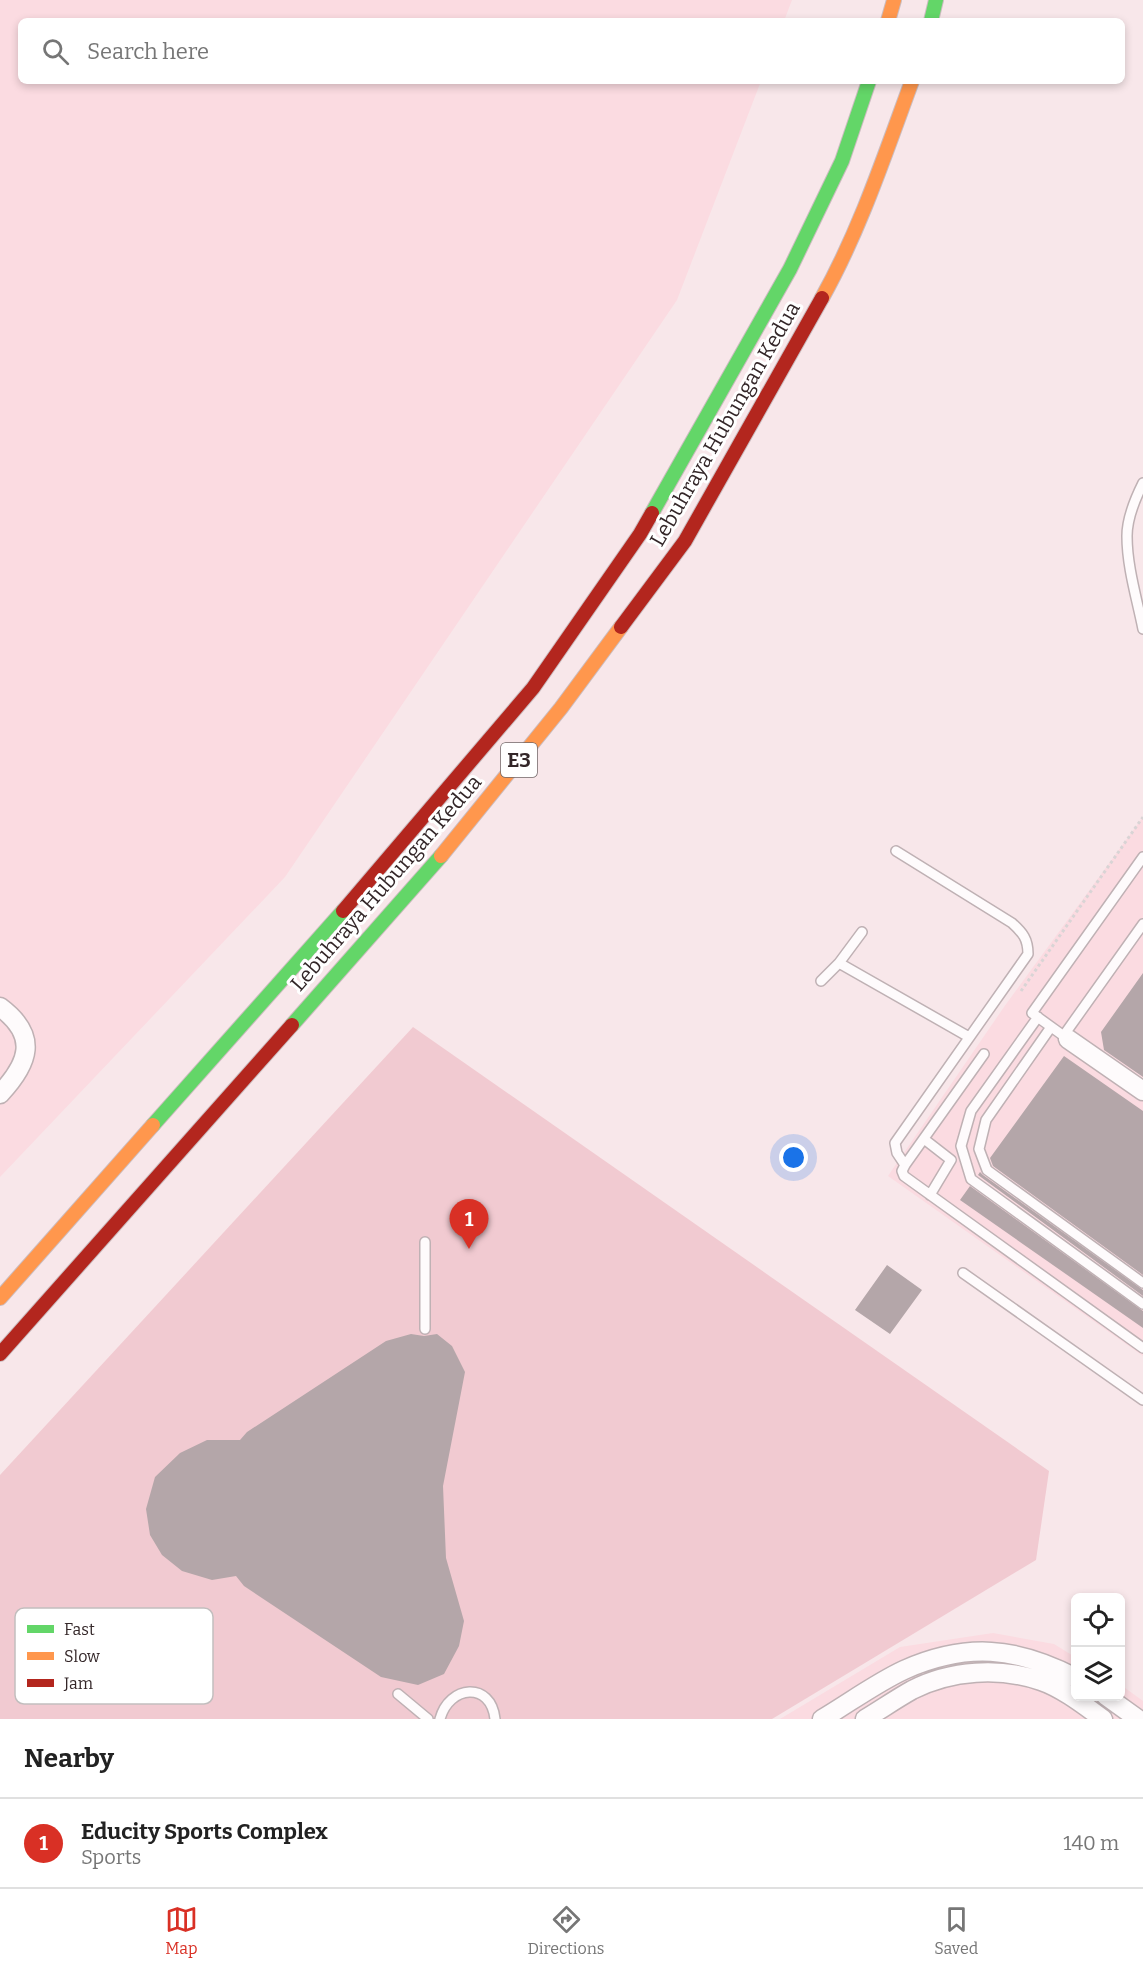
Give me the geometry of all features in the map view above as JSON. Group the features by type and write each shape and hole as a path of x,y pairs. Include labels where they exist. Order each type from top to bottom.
{"highway":[{"path":"889,18 894,0"},
{"path":"932,18 936,0"},
{"name":"Lebuhraya Hubungan Kedua","path":"0,1298 378,871 533,688 640,534 790,269 842,161 868,84"},
{"name":"Lebuhraya Hubungan Kedua","path":"0,1354 423,878 561,708 685,541 835,275 879,170 911,84"}],"street":[{"path":"0,1006 21,1028 26,1045 23,1063 0,1094"},
{"path":"1066,1037 1143,1091"},
{"path":"822,1719 903,1670 934,1658 971,1651 1011,1653 1048,1664 1071,1676"},
{"path":"865,1719 912,1690 940,1679 972,1673 1007,1673 1043,1681 1103,1719"},
{"path":"1113,1701 1138,1719"}],"lane":[{"path":"1143,483 1133,503 1127,534 1129,560 1143,629"},
{"path":"896,850 1012,923 1022,932 1028,942 1028,954 895,1143 897,1153 905,1165"},
{"path":"1143,857 971,1110 961,1146 971,1179 1143,1304"},
{"path":"1035,1015 1066,1037 1143,924"},
{"path":"821,981 839,963 862,932"},
{"path":"839,963 969,1037"},
{"path":"1052,1027 986,1120 979,1149 987,1170 1143,1283"},
{"path":"984,1054 905,1165 902,1171 904,1176 1143,1348"},
{"path":"924,1139 951,1160 930,1195"},
{"path":"425,1242 425,1329"},
{"path":"963,1273 1143,1400"},
{"path":"440,1719 447,1701 459,1693 466,1692 474,1692 487,1699 491,1704 495,1719"},
{"path":"398,1694 428,1719"}],"path":[{"path":"1021,991 1143,817"}],"shaded area":[{"path":"0,0 792,0 785,18 18,18 18,84 760,84 677,300 285,877 0,1177"},
{"path":"1143,817 1143,1356 888,1176 1004,1007"},
{"path":"413,1027 1049,1471 1036,1560 772,1719 0,1719 0,1475"},
{"path":"993,1633 1054,1644 1071,1655 1071,1701 1125,1701 1125,1688 1143,1701 1143,1719 780,1719 900,1647"}],"building":[{"path":"1143,973 1143,1077 1104,1050 1101,1032"},
{"path":"1064,1056 1143,1111 1143,1275 993,1166 990,1158"},
{"path":"980,1172 1143,1290 1143,1296 978,1175"},
{"path":"970,1186 1143,1311 1143,1328 960,1200"},
{"path":"887,1265 922,1290 890,1334 855,1310"},
{"path":"411,1334 424,1336 437,1334 452,1346 465,1372 443,1486 446,1558 464,1621 459,1646 444,1674 418,1685 381,1677 244,1586 236,1576 212,1580 182,1571 162,1555 150,1535 146,1509 155,1477 180,1453 207,1440 240,1440 247,1432 386,1341"}],"traffic: fast":[{"path":"932,18 936,0"},
{"path":"652,513 790,269 842,161 868,84"},
{"path":"292,1025 441,856"},
{"path":"153,1125 343,911"}],"traffic: slow":[{"path":"889,18 894,0"},
{"path":"822,298 860,219 911,84"},
{"path":"441,856 561,708 621,627"},
{"path":"0,1298 153,1125"}],"traffic: jam":[{"path":"621,627 685,541 822,298"},
{"path":"343,911 533,688 640,534 652,513"},
{"path":"0,1354 292,1025"}],"place":[{"name":"Educity Sports Complex","path":"469,1249"}]}
